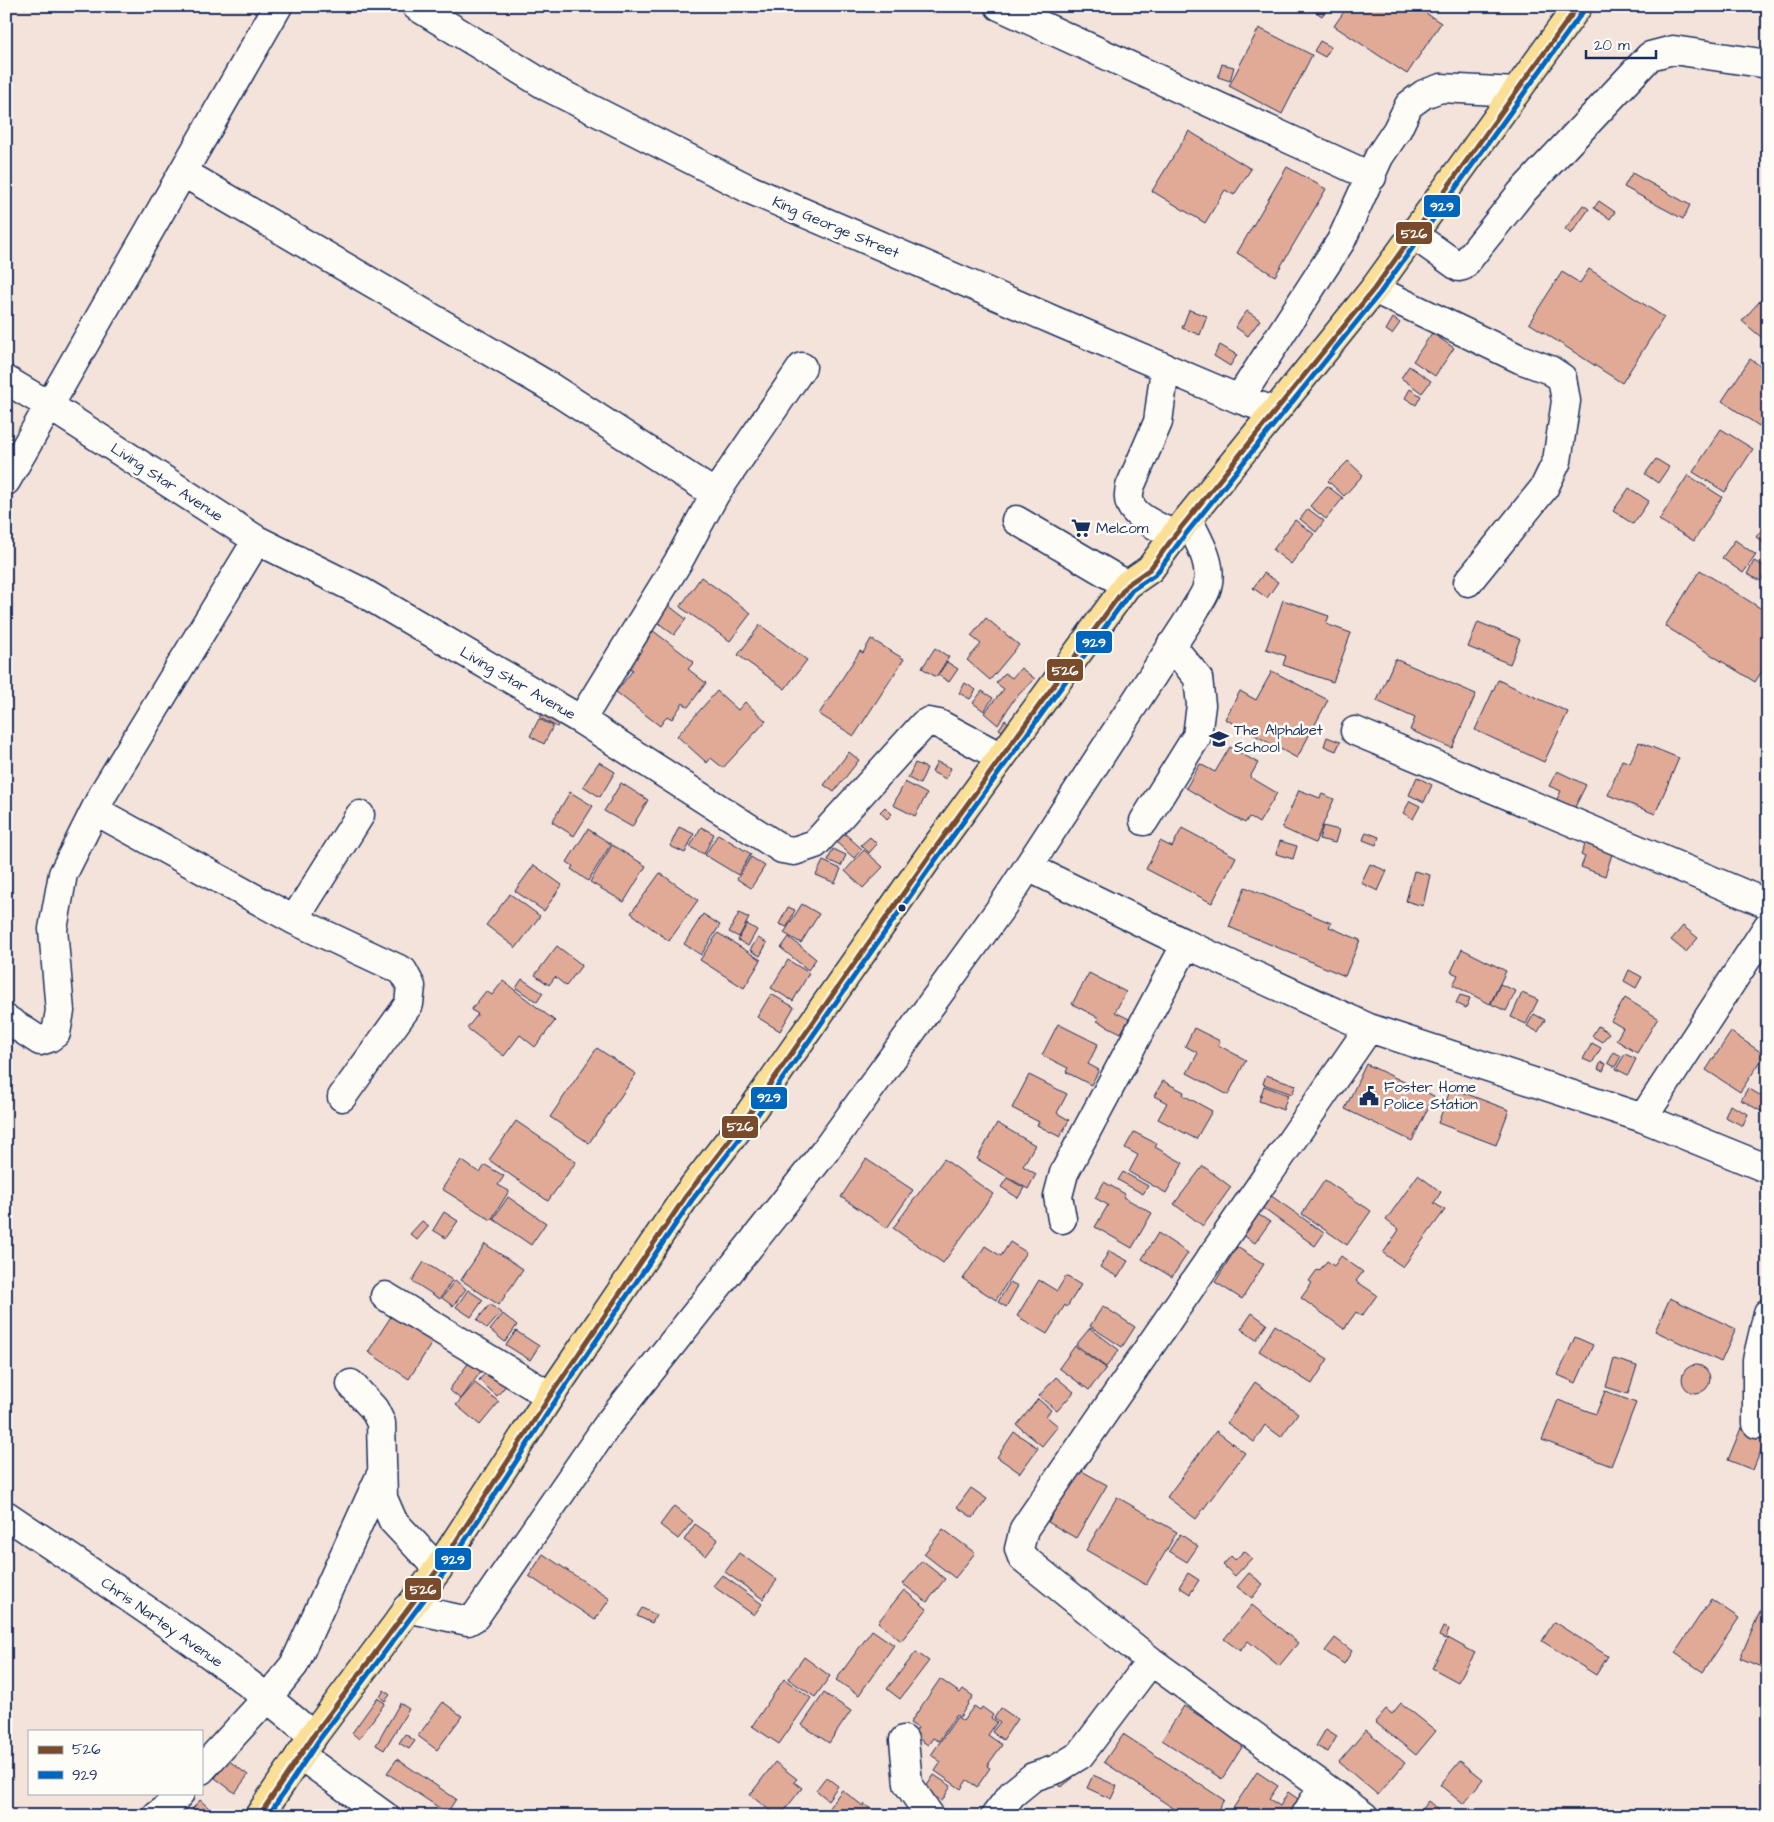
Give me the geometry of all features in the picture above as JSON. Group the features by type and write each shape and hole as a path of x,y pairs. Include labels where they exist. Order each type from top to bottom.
{"main road":[{"path":"259,1816 306,1746 407,1608 438,1569 550,1396 686,1196 744,1120 1001,757 1127,585 1150,569 1181,527 1374,289 1578,6"}],"street":[{"path":"6,481 278,6"},
{"name":"King George Street","path":"416,6 548,88 751,190 1165,368 1239,399 1274,411"},
{"path":"999,6 1372,177"},
{"path":"1414,235 1459,267 1464,266 1521,193 1650,56 1673,50 1768,64"},
{"path":"1239,399 1341,241 1380,157 1397,130 1409,105 1424,94 1441,88 1516,92"},
{"path":"184,173 547,385 714,494"},
{"path":"1374,289 1520,359 1550,370 1562,378 1566,401 1557,461 1544,488 1468,582"},
{"path":"581,720 678,562 714,494 802,367"},
{"path":"407,1608 468,1621 475,1617 609,1422 826,1151 1003,905 1172,645 1207,587 1208,570 1206,559 1181,527 1146,520 1130,505 1129,496 1130,487 1158,422 1165,368"},
{"name":"Living Star Avenue","path":"6,380 50,406 257,540 362,592 581,720 782,849 794,851 815,844 924,724 934,722 939,724 1001,757"},
{"path":"1016,520 1127,585"},
{"path":"6,1019 40,1042 56,1033 60,1011 53,929 63,874 104,792 257,540"},
{"path":"1144,821 1197,736 1201,705 1198,678 1172,645"},
{"path":"1355,732 1768,904"},
{"path":"96,810 294,920 402,971 411,986 409,1004 342,1097"},
{"path":"294,920 360,815"},
{"path":"1028,867 1186,944 1369,1028 1643,1118 1768,1169"},
{"path":"1643,1118 1768,926"},
{"path":"1062,1219 1058,1196 1064,1173 1186,944"},
{"path":"1364,1816 1152,1661 1022,1557 1019,1549 1024,1529 1369,1028"},
{"path":"386,1296 550,1396"},
{"path":"1757,1424 1757,1360 1768,1313"},
{"path":"351,1384 374,1409 381,1423 383,1498 393,1521 438,1569"},
{"path":"202,1769 268,1697 294,1665 382,1472"},
{"name":"Chris Nartey Avenue","path":"6,1515 176,1630 268,1697 306,1746 385,1816"},
{"path":"995,1816 1012,1794 1033,1777 1057,1769 1080,1755 1152,1661"},
{"path":"904,1740 908,1784 930,1816"},
{"path":"1306,1816 1322,1787"},
{"path":"157,1816 179,1794"}],"building":[{"path":"1307,6 1329,6 1322,16"},
{"path":"1348,6 1415,6 1441,23 1407,74 1334,26"},
{"path":"1259,28 1312,55 1282,114 1229,86"},
{"path":"1320,41 1331,47 1325,57 1314,51"},
{"path":"1222,64 1234,67 1230,81 1218,77"},
{"path":"1189,131 1251,169 1234,195 1225,190 1205,223 1152,191"},
{"path":"1287,167 1326,189 1275,276 1237,253"},
{"path":"1632,173 1690,205 1683,219 1624,187"},
{"path":"1599,201 1615,212 1610,219 1594,208"},
{"path":"1583,205 1589,209 1571,234 1565,229"},
{"path":"1589,269 1664,317 1622,383 1529,323 1562,272 1580,283"},
{"path":"1768,292 1768,343 1742,321"},
{"path":"1189,310 1207,316 1200,335 1182,328"},
{"path":"1247,311 1260,320 1248,336 1235,327"},
{"path":"1393,318 1400,323 1392,334 1386,330"},
{"path":"1432,333 1454,348 1435,376 1413,361"},
{"path":"1220,345 1237,355 1230,366 1214,356"},
{"path":"1750,359 1768,371 1768,413 1759,426 1722,401"},
{"path":"1409,366 1431,381 1422,393 1401,378"},
{"path":"1410,389 1421,396 1416,405 1405,398"},
{"path":"1721,429 1753,449 1725,492 1693,472"},
{"path":"1656,459 1669,467 1658,483 1645,474"},
{"path":"1348,461 1363,475 1344,496 1328,481"},
{"path":"1688,475 1722,497 1694,541 1659,520"},
{"path":"1327,486 1343,498 1326,519 1310,506"},
{"path":"1629,488 1649,501 1633,524 1613,511"},
{"path":"1308,509 1324,521 1316,532 1300,519"},
{"path":"1295,520 1314,534 1291,564 1273,550"},
{"path":"1768,522 1768,546 1756,537"},
{"path":"1735,540 1756,555 1743,573 1722,558"},
{"path":"1754,561 1768,568 1761,581 1747,574"},
{"path":"1700,570 1768,613 1768,662 1755,682 1665,626"},
{"path":"1264,573 1278,582 1267,598 1253,588"},
{"path":"701,577 751,613 730,641 680,607"},
{"path":"1283,600 1329,616 1326,624 1351,633 1333,682 1283,665 1286,656 1266,649"},
{"path":"668,605 686,619 674,635 656,621"},
{"path":"986,618 1019,645 990,680 967,660 981,644 971,636"},
{"path":"1478,622 1520,639 1510,664 1468,647"},
{"path":"760,625 807,660 785,689 738,655"},
{"path":"652,630 694,662 688,669 706,683 688,707 683,703 672,719 667,716 660,726 616,692 633,670 625,665"},
{"path":"871,639 904,659 854,736 819,714 860,651 863,653"},
{"path":"935,648 949,657 936,677 922,668"},
{"path":"1395,659 1476,694 1452,748 1410,730 1415,718 1377,701"},
{"path":"947,662 958,669 949,682 938,675"},
{"path":"1021,668 1035,679 1014,699 998,725 984,713 1004,689 996,683 1005,673 1012,678"},
{"path":"1272,671 1328,700 1297,758 1225,719 1240,691 1256,700"},
{"path":"1498,680 1568,712 1544,762 1475,730"},
{"path":"965,683 976,690 970,699 959,693"},
{"path":"717,691 738,710 745,702 766,721 723,768 711,758 707,763 677,736"},
{"path":"982,691 993,698 984,711 973,703"},
{"path":"543,711 561,720 557,727 540,718"},
{"path":"539,719 553,726 544,744 530,736"},
{"path":"1005,720 1013,726 1007,734 999,729"},
{"path":"1327,737 1340,742 1336,751 1324,746"},
{"path":"1639,742 1679,758 1655,814 1608,795 1622,760 1630,763"},
{"path":"1230,747 1258,763 1250,777 1277,793 1259,823 1249,817 1245,823 1186,788 1200,764 1215,772"},
{"path":"849,752 859,760 834,792 824,785"},
{"path":"599,762 615,772 600,797 583,786"},
{"path":"937,762 951,768 946,779 932,772"},
{"path":"915,763 927,768 920,784 908,778"},
{"path":"1557,771 1586,785 1573,811 1555,803 1561,791 1549,786"},
{"path":"1417,777 1432,785 1424,802 1409,795"},
{"path":"905,782 927,794 915,816 893,805"},
{"path":"621,783 648,800 632,827 604,811"},
{"path":"1299,790 1320,798 1322,794 1334,799 1315,843 1282,828"},
{"path":"570,792 593,806 574,836 552,822"},
{"path":"1410,801 1420,806 1413,819 1403,813"},
{"path":"885,807 892,814 887,819 880,812"},
{"path":"1323,826 1339,830 1335,843 1319,839"},
{"path":"679,827 694,834 685,853 670,846"},
{"path":"701,827 714,834 704,854 690,847"},
{"path":"1182,828 1236,857 1212,903 1146,869 1160,841 1172,847"},
{"path":"588,829 611,844 588,881 571,869 573,866 567,862"},
{"path":"843,832 862,849 854,858 835,841"},
{"path":"1366,832 1379,837 1376,845 1363,840"},
{"path":"718,834 751,854 738,875 705,855"},
{"path":"870,837 877,844 869,853 861,845"},
{"path":"1280,841 1297,846 1293,859 1276,854"},
{"path":"1586,841 1613,851 1605,876 1581,867 1585,857 1581,855"},
{"path":"612,845 646,866 624,902 590,882"},
{"path":"833,849 846,855 841,866 828,860"},
{"path":"864,850 883,867 863,888 845,871"},
{"path":"751,857 765,866 751,888 737,879"},
{"path":"823,861 841,869 835,883 816,875"},
{"path":"1370,864 1387,871 1378,891 1361,883"},
{"path":"534,865 562,885 544,911 515,891"},
{"path":"1414,871 1430,875 1423,906 1406,901"},
{"path":"660,873 698,900 669,941 631,913"},
{"path":"1245,887 1331,923 1329,927 1360,940 1345,976 1229,927"},
{"path":"510,894 540,916 516,948 486,925"},
{"path":"802,904 819,914 801,943 784,933"},
{"path":"788,907 795,910 787,927 779,924"},
{"path":"739,913 749,918 739,937 729,932"},
{"path":"703,914 720,925 701,955 684,944"},
{"path":"747,924 757,930 748,946 738,940"},
{"path":"1683,926 1698,938 1686,952 1671,940"},
{"path":"718,933 761,960 744,988 700,960"},
{"path":"789,937 816,959 808,970 781,948"},
{"path":"758,938 767,943 760,956 750,950"},
{"path":"557,946 582,965 566,986 555,977 549,985 535,975"},
{"path":"1462,949 1506,971 1490,1004 1453,985 1458,975 1451,972"},
{"path":"788,960 809,973 793,1001 771,988"},
{"path":"1629,970 1642,977 1636,988 1624,981"},
{"path":"1089,973 1126,992 1115,1012 1129,1019 1121,1033 1097,1021 1099,1018 1072,1004"},
{"path":"522,979 543,993 537,1002 516,988"},
{"path":"503,981 555,1021 535,1047 520,1035 504,1056 467,1028 478,1014 471,1010 486,991 492,995"},
{"path":"1500,984 1516,991 1506,1011 1491,1004"},
{"path":"1522,993 1538,1000 1526,1024 1511,1017"},
{"path":"771,994 794,1007 780,1031 757,1017"},
{"path":"1460,995 1470,998 1466,1008 1456,1003"},
{"path":"1625,998 1658,1018 1637,1053 1616,1040 1623,1028 1611,1021"},
{"path":"1534,1014 1545,1020 1538,1032 1527,1026"},
{"path":"1058,1024 1098,1044 1088,1064 1099,1070 1091,1085 1066,1072 1068,1068 1042,1055"},
{"path":"1598,1026 1609,1033 1602,1042 1592,1036"},
{"path":"1194,1028 1220,1041 1218,1045 1246,1060 1228,1095 1187,1073 1198,1053 1185,1046"},
{"path":"1731,1032 1765,1055 1740,1092 1706,1070"},
{"path":"1592,1043 1601,1048 1592,1063 1583,1059"},
{"path":"597,1048 636,1074 589,1143 550,1117"},
{"path":"1614,1052 1621,1056 1615,1067 1608,1063"},
{"path":"1625,1054 1636,1059 1628,1075 1616,1069"},
{"path":"1601,1062 1606,1064 1603,1071 1598,1069"},
{"path":"1366,1064 1434,1096 1412,1141 1345,1109"},
{"path":"1029,1075 1067,1094 1057,1113 1069,1120 1060,1137 1037,1125 1039,1122 1012,1108"},
{"path":"1266,1075 1296,1085 1292,1094 1263,1084"},
{"path":"1163,1081 1184,1092 1183,1095 1212,1111 1196,1139 1158,1119 1167,1103 1154,1096"},
{"path":"1264,1086 1288,1095 1283,1110 1259,1101"},
{"path":"1451,1088 1509,1110 1496,1145 1438,1123"},
{"path":"1748,1088 1768,1100 1766,1114 1741,1100"},
{"path":"1730,1105 1748,1114 1743,1126 1725,1117"},
{"path":"516,1121 576,1162 548,1201 489,1160"},
{"path":"997,1123 1035,1145 1023,1166 1036,1174 1028,1189 977,1159"},
{"path":"1134,1132 1157,1144 1155,1147 1183,1163 1166,1193 1129,1172 1138,1155 1125,1148"},
{"path":"866,1159 913,1190 887,1228 841,1197"},
{"path":"944,1159 993,1194 943,1263 893,1228"},
{"path":"461,1160 480,1173 485,1165 504,1176 498,1185 509,1191 491,1220 442,1189"},
{"path":"1203,1166 1231,1187 1203,1226 1174,1204"},
{"path":"1123,1172 1148,1186 1143,1194 1118,1180"},
{"path":"1418,1175 1441,1192 1434,1203 1445,1210 1403,1267 1383,1253 1399,1230 1386,1220"},
{"path":"1007,1178 1024,1188 1018,1198 1001,1187"},
{"path":"1325,1180 1371,1211 1347,1245 1302,1214"},
{"path":"1104,1182 1125,1194 1123,1197 1152,1213 1132,1248 1095,1227 1108,1205 1095,1198"},
{"path":"1270,1195 1324,1233 1315,1246 1261,1207"},
{"path":"508,1197 546,1223 531,1245 493,1219"},
{"path":"444,1212 458,1221 446,1238 433,1230"},
{"path":"1256,1213 1270,1222 1255,1243 1241,1234"},
{"path":"422,1221 429,1226 417,1240 410,1234"},
{"path":"1158,1233 1188,1253 1172,1277 1142,1259"},
{"path":"1010,1242 1026,1252 996,1300 963,1279 985,1246 1001,1256"},
{"path":"485,1244 523,1269 499,1305 461,1280"},
{"path":"1237,1247 1264,1264 1242,1299 1215,1282"},
{"path":"1109,1251 1128,1261 1118,1277 1100,1267"},
{"path":"1341,1256 1363,1272 1356,1281 1377,1295 1362,1316 1356,1312 1344,1329 1301,1298 1312,1283 1309,1281 1317,1270 1319,1271 1327,1261 1334,1266"},
{"path":"424,1262 452,1280 440,1299 412,1281"},
{"path":"1066,1276 1081,1285 1067,1307 1065,1305 1047,1334 1017,1316 1039,1280 1057,1291"},
{"path":"455,1280 466,1289 453,1306 442,1298"},
{"path":"1010,1282 1018,1286 1006,1307 998,1302"},
{"path":"468,1290 483,1300 471,1317 456,1307"},
{"path":"1670,1298 1736,1329 1721,1362 1655,1331"},
{"path":"490,1304 501,1313 487,1329 477,1320"},
{"path":"1103,1306 1135,1327 1122,1347 1090,1326"},
{"path":"1252,1313 1267,1324 1256,1340 1241,1329"},
{"path":"503,1314 517,1325 505,1342 490,1330"},
{"path":"392,1315 433,1341 409,1379 368,1352"},
{"path":"1275,1325 1328,1359 1312,1384 1259,1351"},
{"path":"1090,1328 1119,1350 1106,1367 1076,1345"},
{"path":"516,1331 539,1346 530,1360 506,1345"},
{"path":"1575,1337 1593,1345 1576,1383 1558,1375"},
{"path":"1075,1346 1106,1368 1089,1390 1059,1368"},
{"path":"475,1354 487,1363 461,1399 449,1390"},
{"path":"1614,1359 1637,1366 1628,1394 1606,1387"},
{"path":"1696,1365 1706,1369 1710,1379 1706,1389 1696,1393 1686,1389 1682,1379 1686,1369"},
{"path":"492,1366 510,1381 497,1396 479,1380"},
{"path":"1056,1377 1074,1392 1057,1411 1039,1396"},
{"path":"1255,1382 1298,1413 1281,1437 1265,1425 1254,1442 1227,1423"},
{"path":"475,1383 499,1402 480,1425 456,1405"},
{"path":"1605,1391 1636,1403 1611,1466 1542,1440 1558,1400 1596,1414"},
{"path":"1038,1399 1051,1410 1046,1416 1058,1426 1042,1446 1017,1425"},
{"path":"1741,1428 1766,1438 1753,1470 1728,1460"},
{"path":"1216,1431 1245,1453 1196,1519 1167,1497"},
{"path":"1014,1432 1038,1448 1020,1473 997,1457"},
{"path":"1078,1469 1107,1485 1076,1538 1048,1522"},
{"path":"971,1488 987,1499 973,1518 957,1507"},
{"path":"1117,1497 1177,1532 1146,1585 1086,1550"},
{"path":"674,1506 693,1521 678,1539 660,1525"},
{"path":"695,1524 718,1540 706,1556 684,1540"},
{"path":"943,1529 975,1553 955,1578 924,1554"},
{"path":"1180,1534 1198,1546 1187,1562 1169,1551"},
{"path":"1244,1551 1252,1558 1235,1576 1223,1565 1231,1556 1235,1560"},
{"path":"739,1553 777,1580 763,1599 725,1572"},
{"path":"543,1554 610,1599 595,1620 529,1576"},
{"path":"922,1561 945,1579 927,1602 903,1584"},
{"path":"1188,1573 1199,1580 1190,1594 1179,1587"},
{"path":"1249,1573 1263,1584 1252,1598 1237,1587"},
{"path":"722,1575 762,1604 754,1615 713,1586"},
{"path":"904,1590 927,1609 901,1641 878,1622"},
{"path":"1711,1599 1739,1618 1703,1672 1675,1653"},
{"path":"1252,1605 1298,1643 1279,1666 1248,1641 1240,1651 1224,1639"},
{"path":"642,1608 656,1615 652,1623 637,1616"},
{"path":"1761,1609 1768,1611 1768,1670 1740,1658"},
{"path":"1554,1622 1608,1656 1596,1675 1542,1641"},
{"path":"1443,1627 1449,1629 1445,1639 1439,1636"},
{"path":"872,1630 894,1645 859,1695 836,1680"},
{"path":"1335,1638 1352,1651 1344,1664 1325,1651"},
{"path":"1448,1638 1475,1653 1458,1682 1432,1668"},
{"path":"916,1652 929,1661 900,1699 887,1689"},
{"path":"804,1657 830,1676 815,1697 788,1679"},
{"path":"784,1679 811,1698 779,1744 752,1726"},
{"path":"940,1679 960,1693 963,1689 973,1696 960,1717 956,1715 939,1741 933,1738 928,1745 913,1735 918,1728 910,1723"},
{"path":"384,1690 390,1695 385,1701 380,1697"},
{"path":"824,1693 851,1711 829,1743 802,1725"},
{"path":"377,1698 385,1703 359,1739 352,1733"},
{"path":"443,1702 462,1716 437,1750 418,1736"},
{"path":"400,1703 409,1709 384,1750 376,1745"},
{"path":"1401,1703 1436,1731 1416,1755 1375,1722 1386,1709 1392,1714"},
{"path":"974,1706 980,1710 982,1707 993,1715 991,1718 997,1722 988,1735 1002,1745 987,1766 990,1768 977,1787 967,1780 961,1789 935,1771 941,1762 931,1755 957,1717 963,1721"},
{"path":"1184,1706 1244,1744 1222,1779 1162,1740"},
{"path":"1001,1708 1017,1719 1003,1740 992,1732 1000,1722 994,1718"},
{"path":"1326,1729 1337,1736 1328,1752 1316,1746"},
{"path":"1366,1730 1405,1763 1378,1795 1339,1762"},
{"path":"405,1734 415,1741 409,1749 399,1743"},
{"path":"1123,1734 1224,1800 1214,1816 1185,1816 1104,1762"},
{"path":"397,1759 456,1799 447,1813 387,1773"},
{"path":"228,1760 248,1775 235,1793 215,1778"},
{"path":"1460,1761 1483,1779 1463,1804 1440,1785"},
{"path":"775,1762 797,1779 794,1782 802,1788 780,1816 777,1816 750,1795"},
{"path":"1064,1766 1073,1778 1061,1787 1052,1775"},
{"path":"1257,1772 1278,1786 1269,1799 1280,1806 1288,1792 1301,1801 1292,1816 1228,1816"},
{"path":"934,1775 951,1786 942,1801 924,1790"},
{"path":"1093,1775 1117,1786 1111,1799 1087,1788"},
{"path":"826,1777 838,1786 828,1800 816,1790"},
{"path":"842,1790 880,1816 832,1816 834,1814 828,1809"},
{"path":"200,1800 209,1808 202,1816 191,1816 188,1814"},
{"path":"1428,1801 1439,1810 1435,1816 1416,1816"},
{"path":"483,1809 494,1816 478,1816"}],"transit line":[{"name":"526","path":"259,1816 313,1736 438,1569 550,1396 686,1196 745,1120 928,858 1127,585 1150,569 1175,535 1374,289 1578,6"},
{"name":"929","path":"268,1816 319,1740 444,1573 556,1400 692,1200 751,1124 934,862 1132,590 1156,574 1181,540 1380,293 1584,10"}],"place":[{"name":"Melcom","path":"1081,528"},
{"name":"The Alphabet School","path":"1219,739"},
{"name":"Foster Home Police Station","path":"1369,1096"}]}
